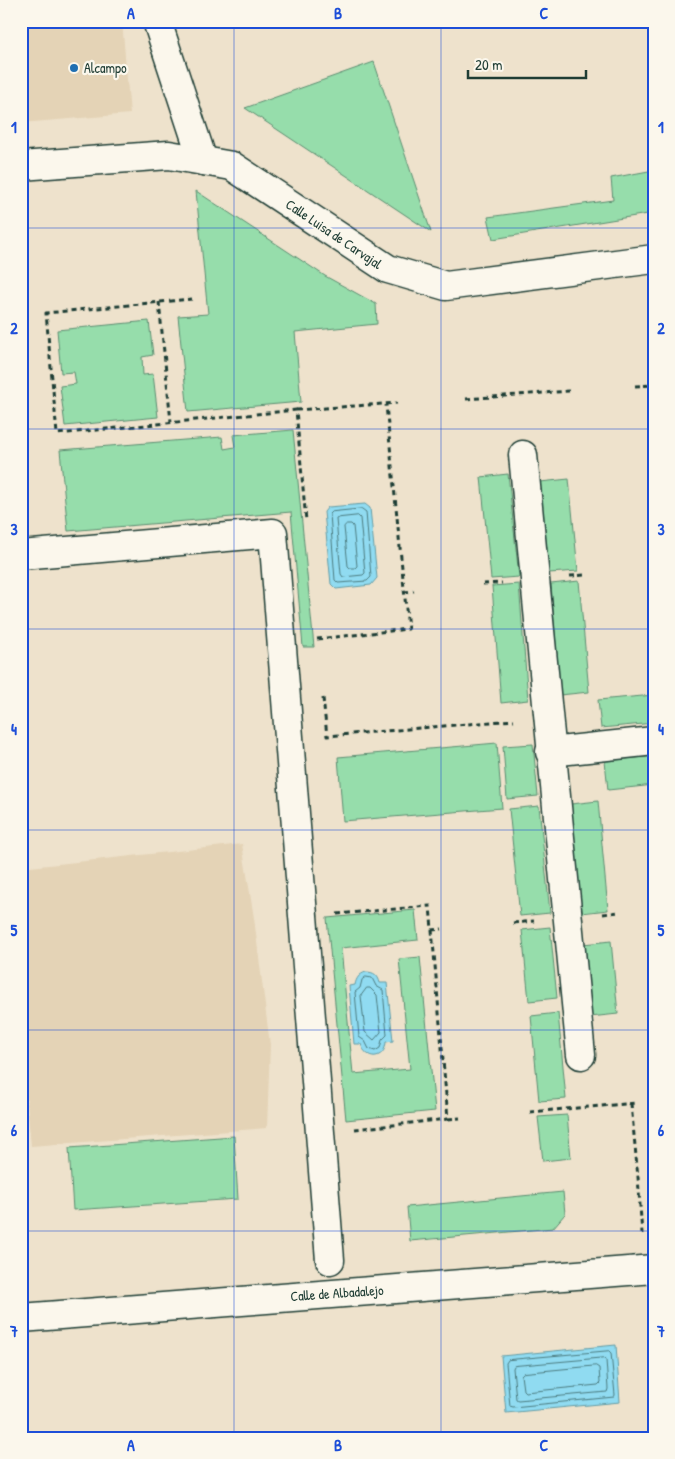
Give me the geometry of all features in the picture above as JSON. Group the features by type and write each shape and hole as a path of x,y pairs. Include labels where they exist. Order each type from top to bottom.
{"street":[{"path":"157,21 202,161"},
{"name":"Calle Luisa de Carvajal","path":"21,166 169,155 232,166 388,269 446,286 654,259"},
{"path":"522,455 581,1055"},
{"path":"21,554 273,533 330,1260"},
{"path":"550,752 654,742"},
{"name":"Calle de Albadalejo","path":"21,1318 654,1269"}],"path":[{"path":"192,299 46,313 58,434 296,410 397,404"},
{"path":"159,302 171,422"},
{"path":"635,386 654,385"},
{"path":"466,399 569,391"},
{"path":"316,630 317,640 408,629 386,405"},
{"path":"296,410 307,525"},
{"path":"404,592 414,591"},
{"path":"327,736 547,717"},
{"path":"335,914 430,906 448,1119"},
{"path":"432,930 442,929"},
{"path":"631,1104 642,1235"},
{"path":"530,1112 636,1104"},
{"path":"352,1129 460,1118"}],"shaded area":[{"name":"Alcampo","path":"21,21 122,21 130,114 21,123"},
{"path":"242,844 254,918 270,1045 267,1128 31,1146 21,1041 21,868"}],"green space":[{"path":"374,62 431,232 245,108"},
{"path":"654,170 654,213 493,239 488,217 613,200 611,178"},
{"path":"196,191 325,276 376,304 377,324 295,332 301,402 188,412 178,316 208,314"},
{"path":"149,321 153,355 142,357 143,375 153,374 158,417 65,426 60,386 76,384 74,372 61,373 57,330"},
{"path":"293,430 314,647 303,647 291,512 68,531 60,450 222,437 224,449 235,447 233,435"},
{"path":"508,474 519,577 491,579 481,477"},
{"path":"569,479 578,571 549,573 540,482"},
{"path":"579,581 589,692 560,695 551,584"},
{"path":"519,584 528,700 501,703 492,586"},
{"path":"654,695 654,723 601,728 598,700"},
{"path":"497,743 502,808 343,821 338,757"},
{"path":"533,744 538,796 507,799 503,746"},
{"path":"654,756 654,785 608,790 605,761"},
{"path":"598,801 608,910 581,913 571,804"},
{"path":"539,806 550,913 520,916 509,809"},
{"path":"415,910 418,940 341,948 353,1074 410,1069 399,959 420,957 435,1111 346,1120 327,918"},
{"path":"550,927 557,998 529,1001 522,930"},
{"path":"611,941 618,1014 590,1017 583,944"},
{"path":"558,1013 566,1099 539,1101 531,1016"},
{"path":"567,1115 571,1158 543,1161 538,1117"},
{"path":"234,1136 238,1199 73,1210 69,1148"},
{"path":"563,1192 565,1214 553,1228 410,1241 407,1207"}],"water":[{"path":"365,504 370,508 377,578 371,585 336,589 331,584 324,512 328,507"},
{"path":"366,972 375,974 380,983 387,983 393,1041 386,1042 382,1052 375,1056 371,1056 363,1050 361,1044 354,1044 349,986 355,985 358,977"},
{"path":"616,1345 620,1402 506,1413 501,1356"}],"place":[{"name":"Alcampo","path":"74,68"}]}
